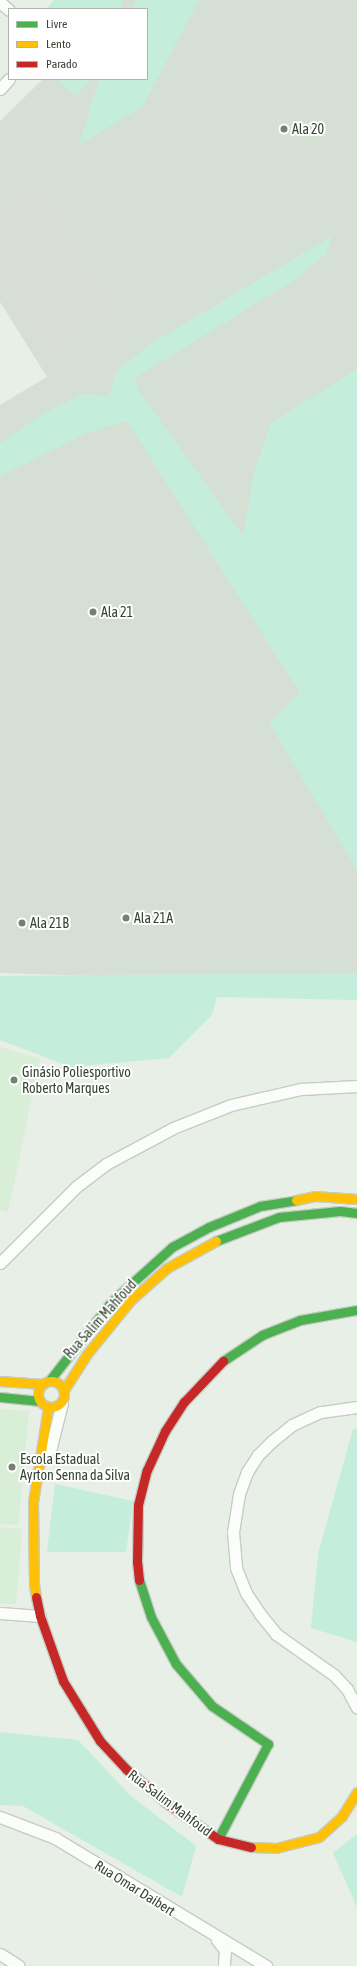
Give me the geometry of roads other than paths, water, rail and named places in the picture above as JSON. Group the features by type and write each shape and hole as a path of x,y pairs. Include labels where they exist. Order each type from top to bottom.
{"street":[{"path":"0,2 8,9"},
{"path":"0,89 8,80"},
{"path":"0,1263 77,1186 106,1164 174,1128 231,1105 302,1089 357,1086"},
{"name":"Rua Salim Mahfoud","path":"46,1382 112,1301 172,1247 209,1227 260,1206 315,1196 357,1199"},
{"name":"Rua Salim Mahfoud","path":"64,1390 87,1354 131,1300 167,1268 206,1244 241,1229 279,1217 340,1211 357,1213"},
{"path":"218,1839 268,1744 212,1706 171,1656 151,1617 138,1575 138,1505 147,1470 164,1431 184,1402 228,1355 262,1335 300,1320 357,1310"},
{"path":"0,1381 58,1383 64,1390 62,1403 55,1407 48,1407 40,1401 0,1397"},
{"path":"40,1401 38,1391 46,1382"},
{"name":"Rua Salim Mahfoud","path":"41,1460 51,1447 59,1420 62,1403"},
{"name":"Rua Salim Mahfoud","path":"48,1407 41,1460 33,1502 31,1540 34,1584 40,1616 63,1681 100,1741 126,1769 165,1802 218,1839 251,1847 276,1848 319,1837 342,1816 357,1792"},
{"path":"357,1407 320,1412 292,1425 272,1441 258,1456 248,1472 239,1494 233,1532 236,1568 246,1593 260,1614 276,1634 334,1675 347,1689 357,1708"},
{"path":"0,1613 40,1616"},
{"name":"Rua Omar Daibert","path":"0,1818 55,1838 214,1936 266,1966"},
{"path":"214,1936 225,1950 224,1966"},
{"path":"0,1954 19,1966"}],"place":[{"name":"Ala 20","path":"284,129"},
{"name":"Ala 21","path":"93,612"},
{"name":"Ala 21A","path":"126,918"},
{"name":"Ala 21B","path":"22,923"},
{"name":"Ginásio Poliesportivo Roberto Marques","path":"14,1080"},
{"name":"Escola Estadual Ayrton Senna da Silva","path":"12,1467"}]}
